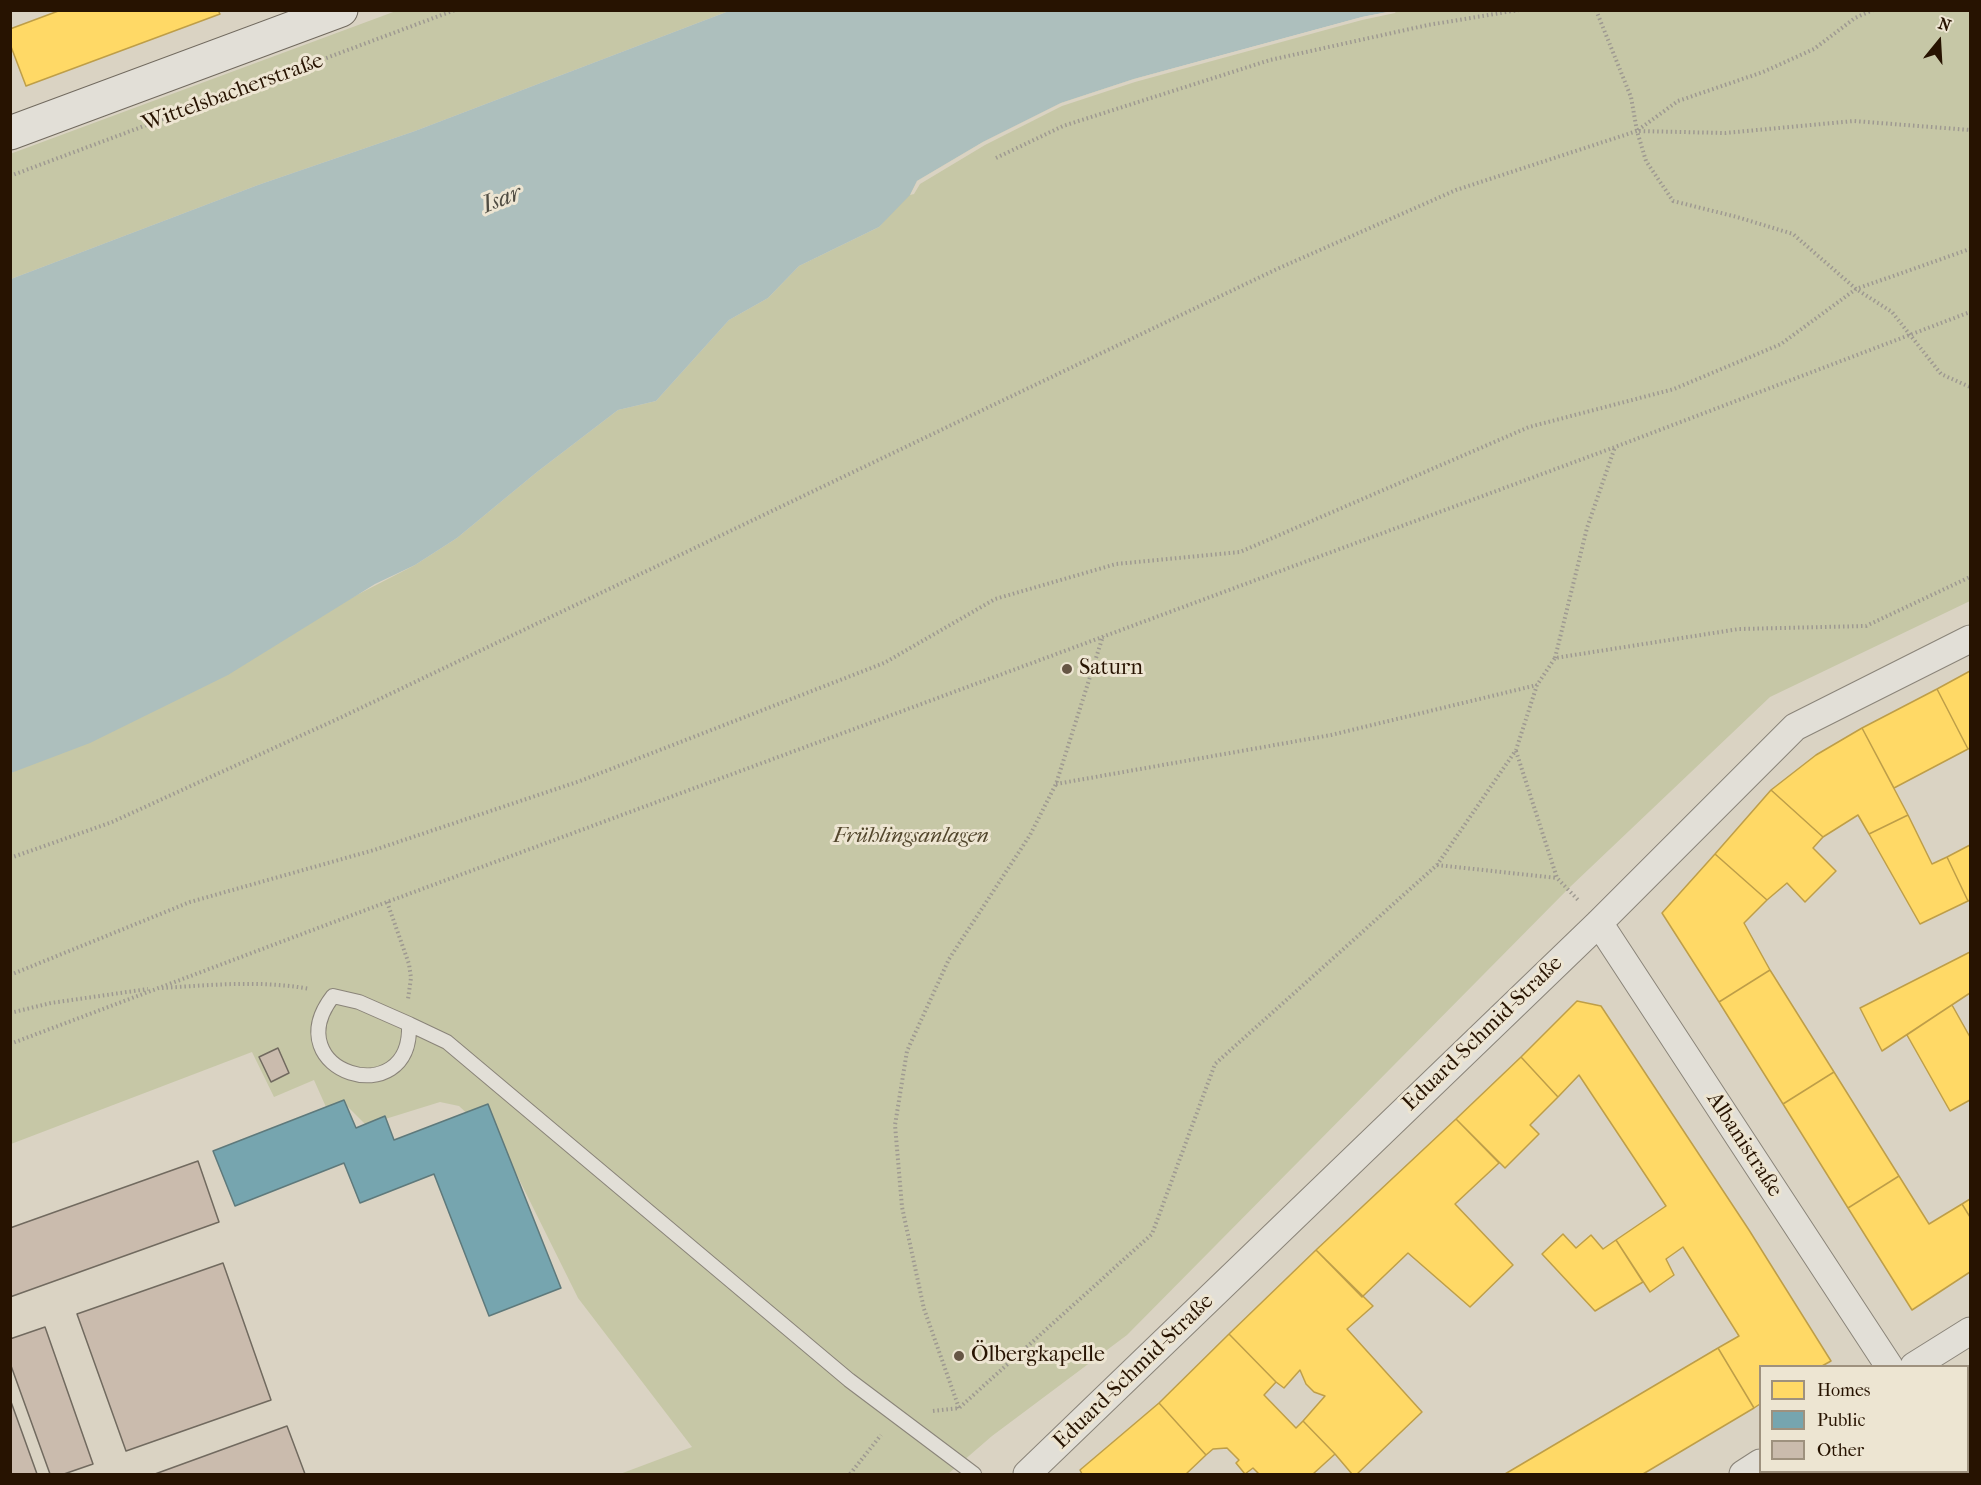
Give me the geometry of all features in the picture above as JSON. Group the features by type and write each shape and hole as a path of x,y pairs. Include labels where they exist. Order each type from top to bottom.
{"main road":[{"name":"Wittelsbacherstraße","path":"10,133 340,10"}],"street":[{"name":"Eduard-Schmid-Straße","path":"1027,1474 1599,923 1795,727 1971,639"},
{"name":"Albanistraße","path":"1599,923 1888,1365"},
{"path":"1916,1365 1971,1331"},
{"path":"1743,1474 1759,1464"}],"lane":[{"path":"404,1022 410,1040 404,1055 380,1074 364,1076 349,1074 335,1066 325,1054 320,1039 319,1024 324,1009 333,996 359,1002 404,1022 447,1042 849,1380 974,1474"}],"path":[{"name":"Wittelsbacherstraße","path":"10,176 455,10"},
{"path":"996,158 1063,126 1270,60 1428,25 1519,10"},
{"path":"1596,10 1631,97 1646,161 1672,201 1793,234 1856,289 1892,312 1913,335 1941,374 1971,387"},
{"path":"10,858 112,822 344,716 1277,269 1456,190 1637,130 1678,101 1763,72 1814,49 1855,18 1873,10"},
{"path":"1637,130 1725,133 1854,122 1971,130"},
{"path":"10,975 190,902 374,850 602,772 884,663 995,599 1116,564 1240,552 1529,428 1674,389 1781,344 1856,289 1971,249"},
{"path":"10,1044 155,988 1615,447 1971,312"},
{"path":"850,1474 896,1416 959,1408 1152,1234 1215,1064 1437,865 1516,750 1537,685 1555,658 1587,528 1615,447"},
{"path":"1555,658 1739,629 1866,626 1971,578"},
{"path":"959,1408 924,1309 902,1207 895,1125 907,1051 949,958 1030,835 1056,784 1103,636"},
{"path":"1056,784 1330,735 1537,685"},
{"path":"1516,750 1557,878 1599,923"},
{"path":"1437,865 1557,878"},
{"path":"387,902 409,964 411,978 404,1022"},
{"path":"10,1014 51,1003 155,988 231,983 290,985 313,989 333,996"}],"green space":[{"path":"396,11 729,11 415,131 258,185 11,279 10,154"},
{"name":"Frühlingsanlagen","path":"1394,11 1970,11 1970,601 1770,697 1570,887 1127,1335 992,1436 948,1474 620,1474 692,1447 578,1298 503,1147 459,1106 440,1102 366,1125 342,1101 326,1107 314,1080 274,1097 252,1052 11,1144 11,773 415,565 457,538 537,472 618,410 656,401 729,320 768,298 799,266 879,227 917,181 983,142 1061,103 1134,79"}],"water":[{"name":"Isar","path":"729,11 1394,11 1362,17 1134,79 1061,103 983,142 917,181 910,195 879,227 799,266 768,298 729,320 656,401 618,410 537,472 457,538 415,565 375,584 228,675 90,743 11,773 11,279 258,185 415,131"}],"pier":[{"path":"1397,10 1395,13 1135,82 1062,106 985,145 920,184 914,194 910,195 917,181 983,142 1061,103 1134,79 1362,17"}],"building: Homes":[{"path":"61,10 218,10 220,14 26,86 10,44 10,29"},
{"path":"1970,671 1970,748 1968,749 1937,689"},
{"path":"1937,689 1968,749 1894,788 1862,728"},
{"path":"1862,728 1908,815 1869,834 1858,815 1823,837 1771,790 1816,755"},
{"path":"1771,790 1823,837 1813,848 1836,871 1805,902 1787,883 1767,900 1715,854"},
{"path":"1908,815 1932,864 1947,857 1968,901 1920,924 1869,834"},
{"path":"1970,845 1970,900 1968,901 1947,857"},
{"path":"1715,854 1767,900 1744,923 1770,970 1719,1002 1662,913"},
{"path":"1970,952 1970,993 1882,1051 1860,1008"},
{"path":"1770,970 1834,1072 1783,1104 1719,1002"},
{"path":"1577,1001 1601,1006 1749,1230 1831,1361 1824,1365 1759,1365 1759,1405 1754,1408 1718,1348 1739,1336 1683,1247 1666,1259 1674,1275 1650,1292 1616,1240 1666,1206 1579,1075 1558,1097 1521,1057"},
{"path":"1952,1005 1970,1037 1970,1100 1950,1111 1907,1035"},
{"path":"1521,1057 1558,1097 1530,1125 1539,1134 1505,1168 1456,1119"},
{"path":"1834,1072 1899,1176 1848,1208 1783,1104"},
{"path":"1456,1119 1499,1163 1455,1204 1513,1265 1470,1307 1408,1253 1362,1297 1316,1250"},
{"path":"1899,1176 1929,1224 1962,1204 1970,1217 1970,1272 1912,1310 1848,1208"},
{"path":"1970,1199 1970,1217 1962,1204"},
{"path":"1563,1234 1576,1248 1591,1235 1603,1249 1616,1240 1643,1282 1595,1311 1542,1254"},
{"path":"1316,1250 1373,1306 1347,1329 1422,1412 1357,1474 1352,1474 1303,1421 1325,1396 1314,1392 1306,1384 1300,1370 1284,1388 1229,1334"},
{"path":"1229,1334 1276,1382 1264,1395 1296,1428 1303,1421 1335,1454 1313,1474 1259,1474 1253,1468 1245,1474 1236,1463 1239,1460 1227,1448 1213,1449 1206,1455 1159,1403"},
{"path":"1718,1348 1754,1408 1643,1474 1505,1474"},
{"path":"1159,1403 1206,1455 1186,1474 1082,1474 1080,1470"},
{"path":"1925,1473 1926,1474 1834,1474"}],"building: Public":[{"path":"344,1100 356,1128 385,1116 394,1140 488,1104 561,1288 489,1316 434,1174 360,1203 344,1163 235,1206 213,1151"},
{"name":"Ölbergkapelle","path":"962,1352 963,1360 956,1361 955,1353"}],"building: Other":[{"path":"278,1048 289,1073 271,1082 259,1057"},
{"path":"198,1161 219,1222 10,1297 10,1228"},
{"path":"223,1263 271,1400 126,1451 77,1314"},
{"path":"45,1327 93,1464 64,1474 50,1474 10,1363 10,1339"},
{"path":"10,1399 37,1474 10,1474"},
{"path":"287,1426 305,1474 155,1474"}],"place":[{"name":"Saturn","path":"1067,669"},
{"name":"Ölbergkapelle","path":"959,1356"}]}
